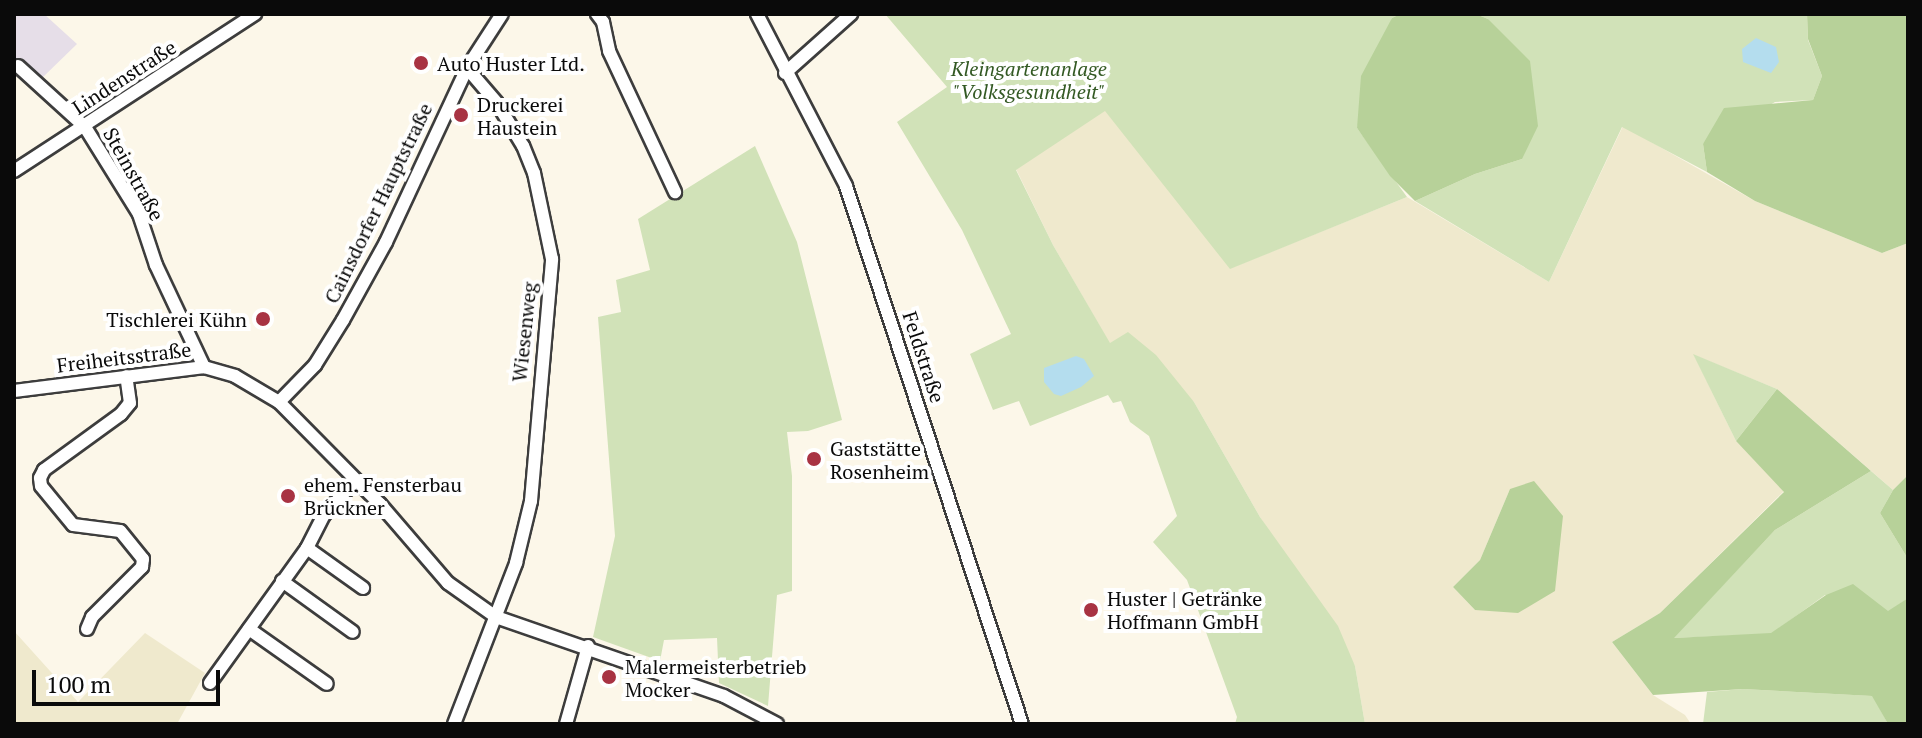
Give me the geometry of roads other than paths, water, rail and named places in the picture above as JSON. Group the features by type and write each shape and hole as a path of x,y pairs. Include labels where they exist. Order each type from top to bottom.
{"street":[{"name":"Lindenstraße","path":"14,171 255,14"},
{"name":"Cainsdorfer Hauptstraße","path":"279,402 315,365 349,309 386,242 467,68 502,14"},
{"path":"597,14 603,22 609,51 675,192"},
{"path":"785,73 851,14"},
{"name":"Feldstraße","path":"758,16 846,186 1022,724"},
{"name":"Steinstraße","path":"18,66 85,127 139,214 156,265 204,367"},
{"name":"Wiesenweg","path":"454,724 516,563 531,501 552,259 534,173 523,146 497,103 467,68"},
{"name":"Freiheitsstraße","path":"14,391 204,367 235,376 279,402 448,583 496,617 588,646 724,696 777,724"},
{"path":"87,629 92,617 142,567 143,559 120,531 73,525 41,486 40,478 44,470 121,414 130,403 126,376"},
{"path":"210,683 307,548 324,515 355,481"},
{"path":"307,548 363,588"},
{"path":"282,581 353,632"},
{"path":"249,629 327,684"},
{"path":"566,724 588,646"}],"water":[{"path":"1756,38 1776,47 1779,62 1771,73 1743,62 1742,49"},
{"path":"1076,356 1084,359 1094,376 1081,387 1061,396 1054,394 1044,382 1044,368"}],"place":[{"name":"Auto Huster Ltd.","path":"421,63"},
{"name":"Druckerei Haustein","path":"461,115"},
{"name":"Tischlerei Kühn","path":"263,319"},
{"name":"Gaststätte Rosenheim","path":"814,459"},
{"name":"ehem. Fensterbau Brückner","path":"288,496"},
{"name":"Huster | Getränke Hoffmann GmbH","path":"1091,610"},
{"name":"Malermeisterbetrieb Mocker","path":"609,677"}],"park label":[{"name":"Kleingartenanlage \"Volksgesundheit\"","path":"1029,80"}]}
